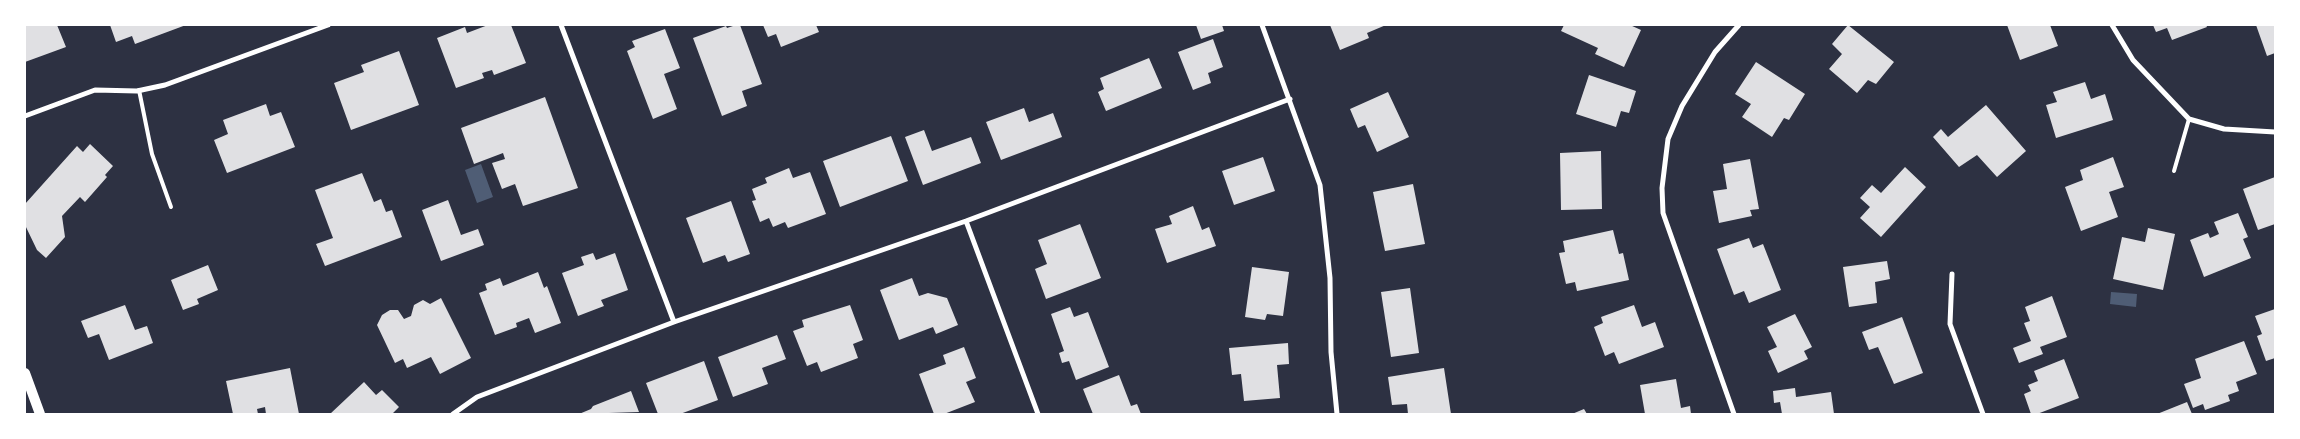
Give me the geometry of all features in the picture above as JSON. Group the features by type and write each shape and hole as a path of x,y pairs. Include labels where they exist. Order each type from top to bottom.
{"main road":[{"path":"25,373 40,414"}],"street":[{"path":"25,116 95,90 139,90 166,85 328,25"},
{"path":"561,25 674,322"},
{"path":"1262,25 1320,185 1330,278 1331,352 1337,414"},
{"path":"1734,414 1663,213 1662,188 1668,139 1682,106 1715,52 1738,25"},
{"path":"2112,25 2133,60 2189,119 2224,128 2275,132"},
{"path":"453,414 476,397 674,322 966,221 1290,99"},
{"path":"966,221 1038,414"},
{"path":"1952,274 1950,324 1983,414"}],"lane":[{"path":"139,90 152,154 171,207"},
{"path":"2174,171 2189,119"}],"water":[{"path":"481,164 493,197 477,203 465,170"},
{"path":"2111,292 2137,294 2136,307 2110,304"}],"building":[{"path":"25,25 57,25 66,47 25,62"},
{"path":"110,25 186,25 135,44 132,36 116,42"},
{"path":"488,25 511,25 526,63 494,75 492,70 482,73 484,78 456,88 437,38 465,27 467,33"},
{"path":"740,25 762,84 742,91 747,106 722,116 693,38 726,26 727,28"},
{"path":"763,25 816,25 819,32 781,47 776,34 768,37"},
{"path":"1196,25 1222,25 1224,31 1201,39"},
{"path":"1330,25 1386,25 1367,33 1369,38 1340,50"},
{"path":"1564,25 1630,25 1641,30 1624,67 1595,54 1598,48 1561,31"},
{"path":"1848,25 1894,62 1876,84 1868,80 1857,93 1829,69 1842,54 1832,44"},
{"path":"2007,25 2050,25 2058,46 2020,60"},
{"path":"2153,25 2206,25 2207,27 2172,40 2167,28 2156,32"},
{"path":"2256,25 2275,25 2275,53 2267,56"},
{"path":"665,29 680,68 664,74 677,109 653,119 627,51 635,47 632,41"},
{"path":"1213,39 1223,67 1208,73 1211,83 1193,90 1178,52"},
{"path":"399,51 419,105 351,130 334,83 364,72 361,65"},
{"path":"1149,58 1162,88 1106,111 1098,92 1104,89 1100,78"},
{"path":"1756,62 1805,94 1789,120 1784,118 1772,137 1742,117 1751,104 1735,94"},
{"path":"1589,75 1636,91 1629,113 1621,111 1616,127 1576,114"},
{"path":"2085,82 2091,99 2105,94 2113,120 2056,138 2046,105 2057,102 2053,92"},
{"path":"1388,92 1409,137 1377,152 1365,125 1358,128 1350,109"},
{"path":"545,97 578,188 523,206 515,184 502,189 492,163 505,159 503,153 474,164 461,128"},
{"path":"266,104 270,116 281,112 295,147 227,173 214,140 228,134 223,120"},
{"path":"1986,105 2026,151 1997,177 1977,155 1959,167 1933,137 1941,129 1948,137"},
{"path":"1024,108 1029,122 1053,113 1062,137 1001,160 986,122"},
{"path":"924,130 932,151 971,137 981,163 923,185 905,137"},
{"path":"891,136 908,181 840,207 823,161"},
{"path":"90,144 113,166 105,175 107,177 85,202 80,197 62,216 65,237 46,258 37,250 25,225 25,204 77,146 83,152"},
{"path":"1601,151 1602,209 1561,210 1560,153"},
{"path":"1263,157 1275,191 1234,205 1222,171"},
{"path":"2113,157 2124,187 2109,192 2118,217 2081,231 2065,187 2083,180 2080,170"},
{"path":"1750,159 1759,209 1750,210 1752,216 1719,223 1713,191 1727,189 1723,164"},
{"path":"1905,167 1926,187 1881,237 1860,218 1870,207 1860,198 1872,185 1881,193"},
{"path":"789,168 793,178 810,172 826,214 788,228 785,222 773,227 769,218 760,222 752,201 756,200 752,189 767,183 765,178"},
{"path":"362,173 374,202 381,199 386,212 392,210 402,237 325,266 316,244 333,238 315,190"},
{"path":"2275,177 2275,224 2258,230 2243,189"},
{"path":"1413,184 1425,244 1385,251 1373,192"},
{"path":"448,200 461,235 478,229 484,245 441,261 422,210"},
{"path":"731,201 750,254 728,262 725,255 703,263 686,218"},
{"path":"1193,206 1202,230 1209,227 1216,246 1167,263 1155,229 1172,224 1169,216"},
{"path":"2238,213 2248,237 2243,239 2251,258 2204,277 2190,240 2208,233 2210,238 2219,234 2214,222"},
{"path":"1080,224 1101,278 1046,299 1035,269 1047,264 1038,240"},
{"path":"2148,228 2175,234 2163,290 2113,279 2122,237 2145,242"},
{"path":"1613,230 1619,254 1623,253 1629,280 1577,291 1575,282 1566,284 1559,253 1565,252 1563,241"},
{"path":"1749,238 1753,248 1763,244 1781,290 1749,303 1744,291 1734,295 1717,249"},
{"path":"593,253 596,260 615,253 628,290 601,300 604,306 578,316 562,273 584,265 581,257"},
{"path":"1887,261 1890,279 1875,282 1877,303 1849,307 1843,267"},
{"path":"208,265 218,290 197,299 199,304 183,310 171,280"},
{"path":"1252,267 1289,272 1283,316 1267,314 1265,320 1245,317"},
{"path":"538,272 544,288 547,286 561,323 535,333 529,318 516,323 517,327 495,335 479,293 487,290 485,284 500,278 503,286"},
{"path":"912,278 919,296 928,293 947,298 958,325 936,334 933,327 899,340 880,290"},
{"path":"1410,288 1419,353 1391,357 1381,292"},
{"path":"2052,296 2067,337 2040,347 2043,354 2019,363 2013,348 2031,341 2024,323 2030,321 2025,307"},
{"path":"441,298 471,358 440,374 431,357 407,368 403,359 395,363 377,325 382,315 390,310 398,310 404,319 411,316 414,305 423,300 430,304"},
{"path":"125,305 135,330 147,326 153,343 109,360 99,334 88,338 81,321"},
{"path":"850,305 863,340 853,344 858,358 821,372 817,362 807,366 793,331 804,327 802,320"},
{"path":"1634,305 1642,327 1655,322 1664,347 1619,364 1614,352 1605,356 1594,327 1603,323 1601,317"},
{"path":"1070,307 1074,317 1088,312 1109,367 1076,380 1069,361 1062,363 1059,353 1064,351 1051,314"},
{"path":"2275,309 2275,358 2266,361 2257,336 2262,334 2255,316"},
{"path":"1795,314 1812,347 1804,351 1808,359 1778,373 1768,351 1777,347 1767,327"},
{"path":"1902,317 1923,373 1894,384 1878,347 1869,350 1862,332"},
{"path":"777,335 786,359 762,368 768,384 733,397 718,357"},
{"path":"2244,341 2257,374 2236,382 2239,391 2228,395 2230,401 2205,410 2203,404 2193,408 2184,384 2201,378 2195,359"},
{"path":"1288,343 1289,364 1277,365 1280,398 1244,401 1241,374 1232,375 1229,348"},
{"path":"964,347 976,378 966,382 975,402 944,414 934,414 919,374 946,364 943,355"},
{"path":"2064,359 2079,398 2037,414 2031,414 2024,394 2031,391 2028,385 2038,381 2034,371"},
{"path":"704,361 718,400 680,414 658,414 646,383"},
{"path":"290,368 299,414 266,414 265,407 257,409 258,414 233,414 226,381"},
{"path":"1444,368 1451,414 1408,414 1407,404 1392,405 1388,377"},
{"path":"1119,375 1131,406 1137,404 1141,414 1093,414 1083,389"},
{"path":"1676,379 1681,408 1690,406 1691,414 1645,414 1640,385"},
{"path":"364,382 376,395 382,390 399,407 392,414 330,414"},
{"path":"1795,388 1796,397 1831,392 1834,414 1782,414 1780,402 1774,403 1773,391"},
{"path":"631,391 639,412 579,414 591,409 593,406"},
{"path":"2187,402 2192,414 2157,414"},
{"path":"1584,409 1587,414 1572,414"}]}
